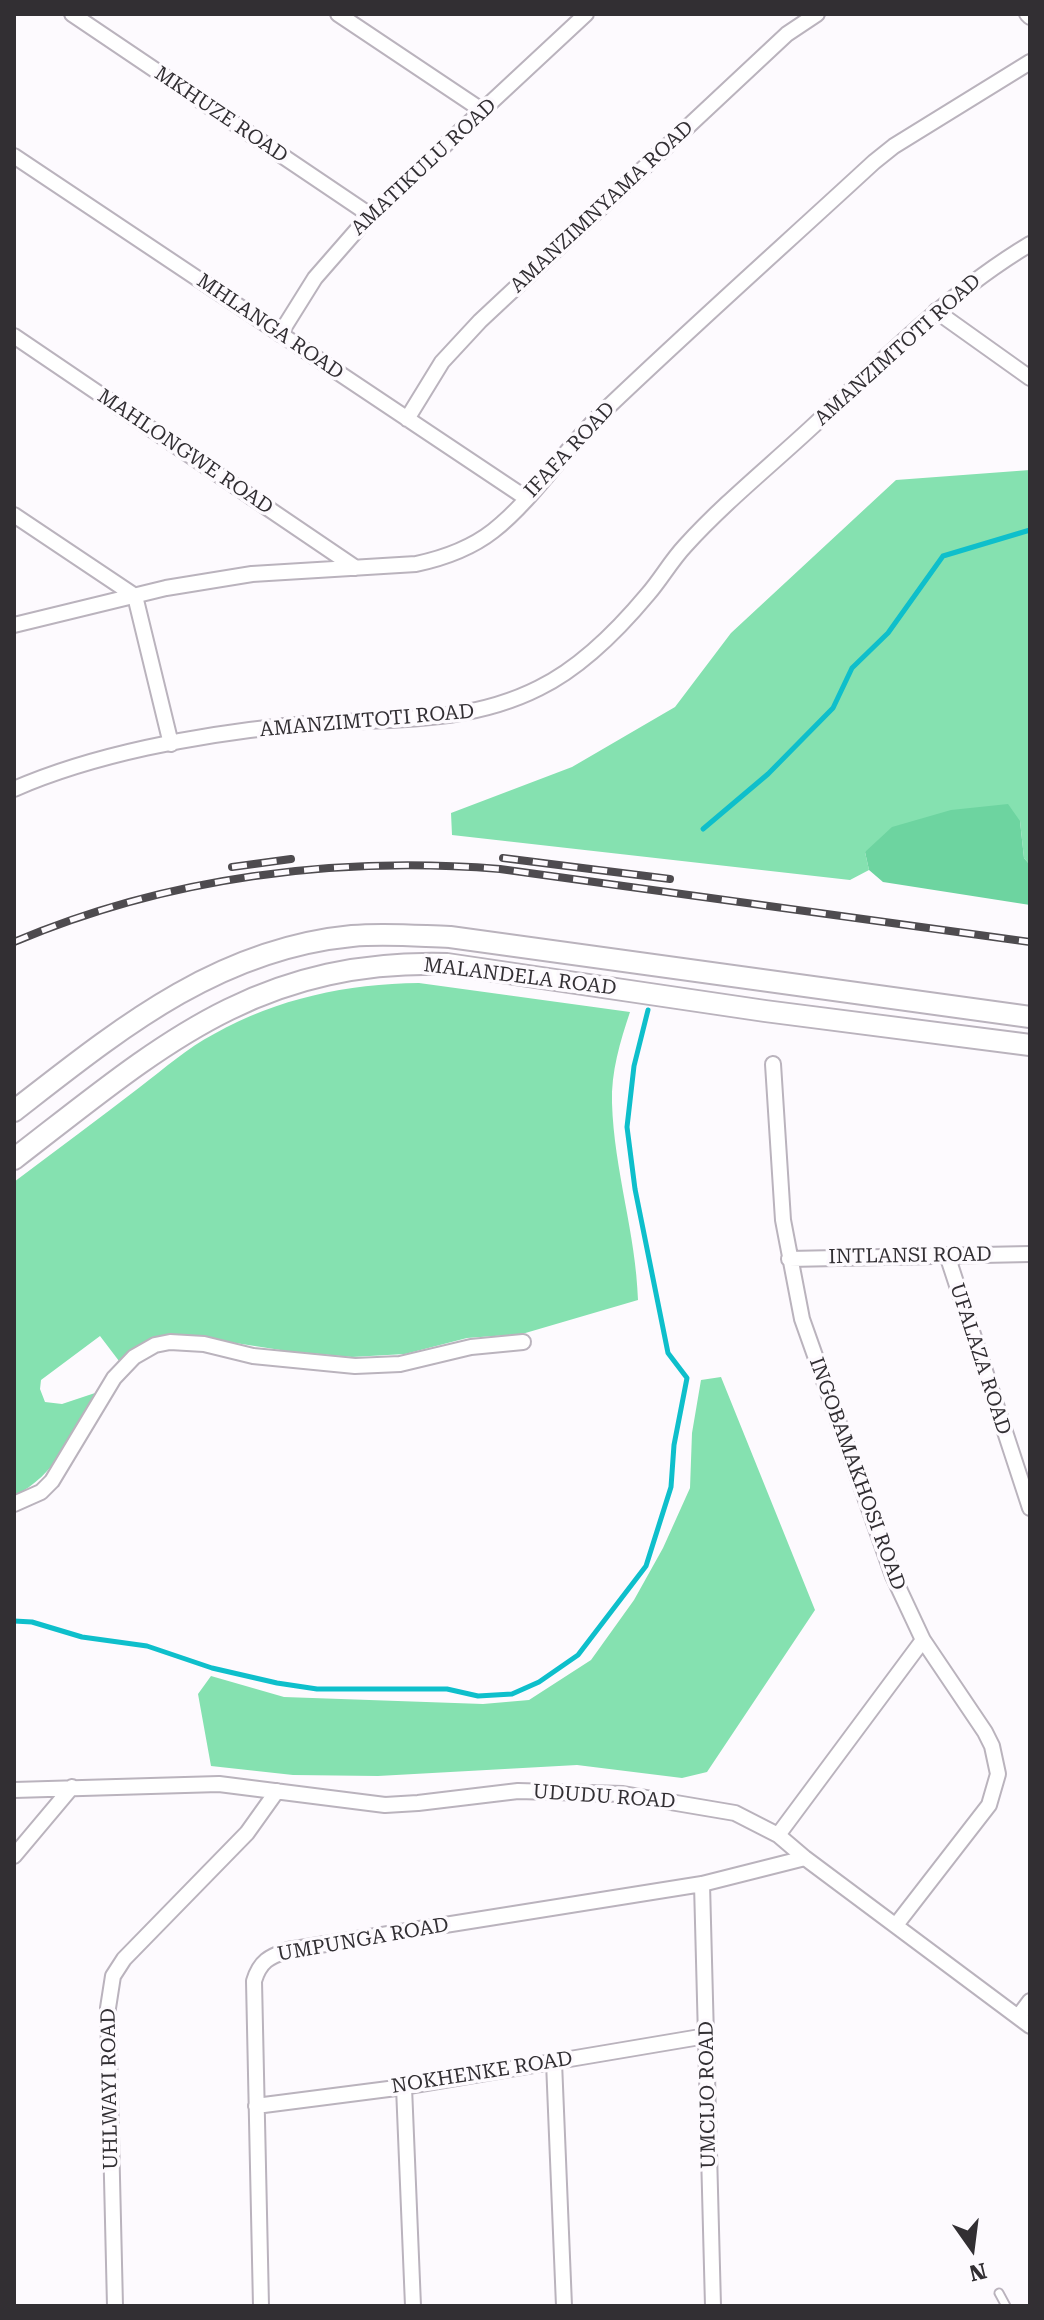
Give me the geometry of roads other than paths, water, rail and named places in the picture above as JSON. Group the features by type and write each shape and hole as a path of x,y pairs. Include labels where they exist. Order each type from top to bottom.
{"main road":[{"name":"MALANDELA ROAD","path":"14,1111 134,1019 200,982 268,953 353,936 450,937 1030,1017"},
{"name":"MALANDELA ROAD","path":"14,1159 147,1056 229,1007 303,979 403,963 447,964 765,1011 1030,1045"}],"street":[{"name":"MKHUZE ROAD","path":"72,14 370,215"},
{"path":"338,14 483,111"},
{"name":"AMATIKULU ROAD","path":"280,334 315,278 370,215 586,14"},
{"name":"AMANZIMNYAMA ROAD","path":"407,419 442,362 480,321 787,34 817,14"},
{"name":"IFAFA ROAD","path":"14,625 135,596 252,574 416,564 471,546 494,531 603,412 874,162 894,146 1030,62"},
{"name":"MHLANGA ROAD","path":"14,156 526,498"},
{"name":"AMANZIMTOTI ROAD","path":"14,789 67,768 171,744 284,726 413,721 457,715 513,701 542,687 584,659 616,630 684,547 936,311 986,270 1030,244"},
{"path":"936,311 1030,378"},
{"name":"MAHLONGWE ROAD","path":"14,336 356,568"},
{"path":"14,515 135,596 171,744"},
{"name":"INGOBAMAKHOSI ROAD","path":"773,1064 783,1220 802,1319 893,1576 923,1640 985,1732 992,1746 998,1774 989,1805 896,1925"},
{"name":"INTLANSI ROAD","path":"789,1259 1030,1254"},
{"name":"UFALAZA ROAD","path":"947,1255 1030,1508"},
{"path":"14,1504 41,1492 52,1481 114,1378 134,1357 155,1345 170,1342 204,1344 253,1356 355,1366 400,1364 471,1347 523,1342"},
{"path":"778,1835 923,1640"},
{"name":"UDUDU ROAD","path":"14,1790 219,1784 385,1805 518,1791 623,1794 735,1813 778,1835 1024,2022"},
{"path":"14,1856 72,1787"},
{"name":"UHLWAYI ROAD","path":"115,2306 108,2008 113,1976 124,1959 247,1833 277,1791"},
{"name":"UMPUNGA ROAD","path":"261,2306 254,1981 259,1966 270,1957 288,1950 702,1884 805,1858"},
{"name":"UMCIJO ROAD","path":"702,1884 713,2306"},
{"path":"1024,2022 1030,2001"},
{"name":"NOKHENKE ROAD","path":"256,2106 404,2087 706,2036"},
{"path":"554,2062 564,2306"},
{"path":"404,2087 413,2306"}],"lane":[{"path":"999,2293 1006,2306"}],"waterway":[{"path":"703,829 768,774 833,708 852,668 888,633 943,556 1030,530"},
{"path":"14,1621 32,1622 82,1637 147,1646 212,1668 317,1689 447,1689 478,1696 512,1694 539,1682 578,1655 646,1566 671,1487 674,1445 687,1378 668,1353 635,1189 627,1127 634,1066 648,1010"}],"railway":[{"path":"503,858 670,879"},
{"path":"232,867 291,859"},
{"path":"14,942 132,901 192,887 314,869 376,866 500,869 1030,942"}]}
